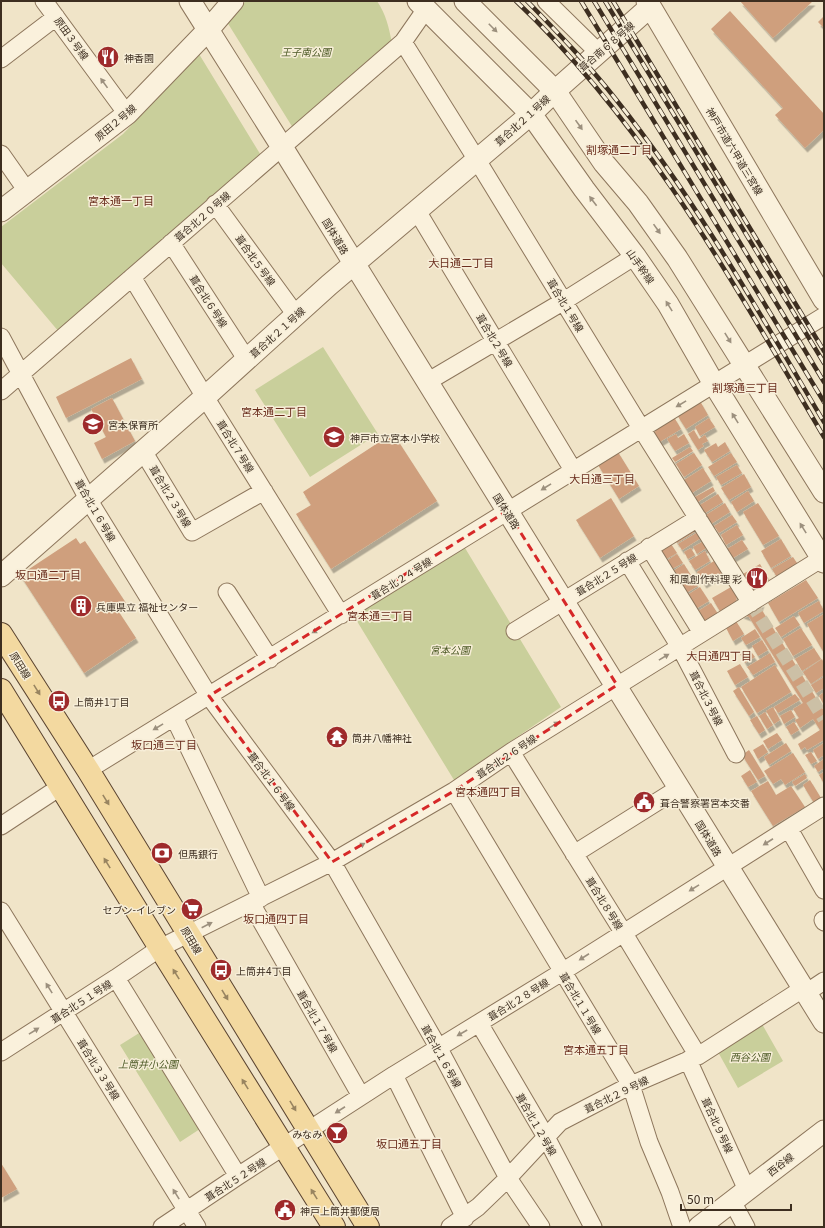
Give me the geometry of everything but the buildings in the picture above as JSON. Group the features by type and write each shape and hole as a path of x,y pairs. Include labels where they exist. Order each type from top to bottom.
{"main road":[{"name":"原田線","path":"1,634 88,770 368,1227"},
{"path":"1,690 334,1227"}],"street":[{"name":"原田３号線","path":"44,1 127,114"},
{"name":"国体道路","path":"190,1 282,147 507,512 617,686 824,1022"},
{"name":"原田２号線","path":"1,211 127,114 208,30 233,1"},
{"path":"465,1 555,91 604,163 638,203 677,258 824,492"},
{"path":"546,1 599,52"},
{"name":"葺合南６８号線","path":"555,91 651,3"},
{"name":"神戸市道六甲道三宮線","path":"651,3 824,300"},
{"path":"403,42 422,5"},
{"name":"山手幹線","path":"422,5 531,114 584,189 635,256 668,304 714,384 823,559"},
{"path":"1,59 56,17"},
{"name":"葺合北２０号線","path":"1,391 403,42"},
{"name":"葺合北１号線","path":"403,42 641,428 751,603"},
{"name":"葺合北２１号線","path":"1,576 206,397 354,264 531,114 555,91"},
{"path":"1,154 27,191"},
{"name":"葺合北５号線","path":"215,204 296,315"},
{"name":"葺合北２号線","path":"417,211 573,470"},
{"name":"葺合北６号線","path":"171,243 247,360"},
{"path":"427,382 564,301 635,256"},
{"name":"葺合北７号線","path":"132,276 342,615"},
{"name":"葺合北２４号線","path":"88,770 342,615 573,470 824,316"},
{"name":"葺合北１６号線","path":"1,337 88,499 208,696 332,862 438,1048 508,1178 541,1227"},
{"name":"葺合北２３号線","path":"143,451 192,532 264,491"},
{"name":"葺合北２５号線","path":"515,631 698,518"},
{"path":"649,547 702,633"},
{"name":"葺合北２６号線","path":"160,948 332,862 454,791 511,752 680,646 823,559"},
{"name":"葺合北３号線","path":"627,561 680,646 736,754"},
{"path":"227,592 270,659"},
{"name":"葺合北１７号線","path":"174,717 256,900 361,1096"},
{"name":"葺合北８号線","path":"511,752 623,932 693,1058"},
{"path":"1,826 60,787"},
{"path":"574,854 679,788"},
{"name":"葺合北１１号線","path":"454,791 631,1085 649,1142 670,1192 682,1227"},
{"name":"葺合北２８号線","path":"308,1131 394,1075 562,972 824,806"},
{"path":"789,829 824,890"},
{"name":"葺合北３３号線","path":"1,911 196,1227"},
{"name":"葺合北５１号線","path":"1,1052 160,948"},
{"path":"116,978 238,1176"},
{"name":"葺合北２９号線","path":"450,1227 465,1218 478,1207 508,1178 560,1122 631,1085 693,1058 824,980"},
{"name":"葺合北１２号線","path":"479,1023 546,1137 593,1227"},
{"name":"葺合北９号線","path":"693,1058 740,1196 746,1227"},
{"path":"394,1075 465,1218"},
{"name":"葺合北５２号線","path":"162,1227 308,1131"},
{"name":"西谷線","path":"699,1227 824,1131"}],"highlighted area":[{"path":"507,511 617,685 454,791 332,862 209,696"}],"green space":[{"name":"王子南公園","path":"246,1 377,1 385,16 392,43 293,128 227,22"},
{"path":"199,54 262,157 59,332 1,263 1,227 123,134"},
{"path":"323,347 378,434 310,477 255,390"},
{"name":"宮本公園","path":"462,543 561,707 454,780 352,613"},
{"name":"西谷公園","path":"762,1024 783,1061 738,1088 718,1052"},
{"name":"上筒井小公園","path":"144,1030 203,1127 180,1142 120,1045"}],"tunnel":[{"path":"751,603 824,719"}],"railway":[{"path":"516,1 563,49 606,100 647,153 721,264 824,437"},
{"path":"527,1 574,50 647,139 701,218 824,422"},
{"path":"581,1 824,402"},
{"path":"594,1 824,382"},
{"path":"605,1 824,363"},
{"path":"613,1 824,351"}],"place":[{"name":"神香園","path":"108,57"},
{"name":"宮本保育所","path":"93,424"},
{"name":"神戸市立宮本小学校","path":"334,437"},
{"name":"和風創作料理 彩","path":"757,578"},
{"name":"兵庫県立 福祉センター","path":"81,606"},
{"name":"上筒井1丁目","path":"59,701"},
{"name":"筒井八幡神社","path":"337,737"},
{"name":"葺合警察署宮本交番","path":"644,802"},
{"name":"但馬銀行","path":"162,853"},
{"name":"セブン-イレブン","path":"192,909"},
{"name":"上筒井4丁目","path":"221,970"},
{"name":"みなみ","path":"337,1133"},
{"name":"神戸上筒井郵便局","path":"285,1210"}],"district":[{"name":"割塚通二丁目","path":"619,149"},
{"name":"宮本通一丁目","path":"121,200"},
{"name":"大日通二丁目","path":"461,262"},
{"name":"割塚通三丁目","path":"745,387"},
{"name":"宮本通二丁目","path":"274,411"},
{"name":"大日通三丁目","path":"602,478"},
{"name":"坂口通二丁目","path":"48,574"},
{"name":"宮本通三丁目","path":"380,615"},
{"name":"大日通四丁目","path":"719,655"},
{"name":"坂口通三丁目","path":"164,744"},
{"name":"宮本通四丁目","path":"488,791"},
{"name":"坂口通四丁目","path":"276,918"},
{"name":"宮本通五丁目","path":"596,1049"},
{"name":"坂口通五丁目","path":"409,1143"}]}
